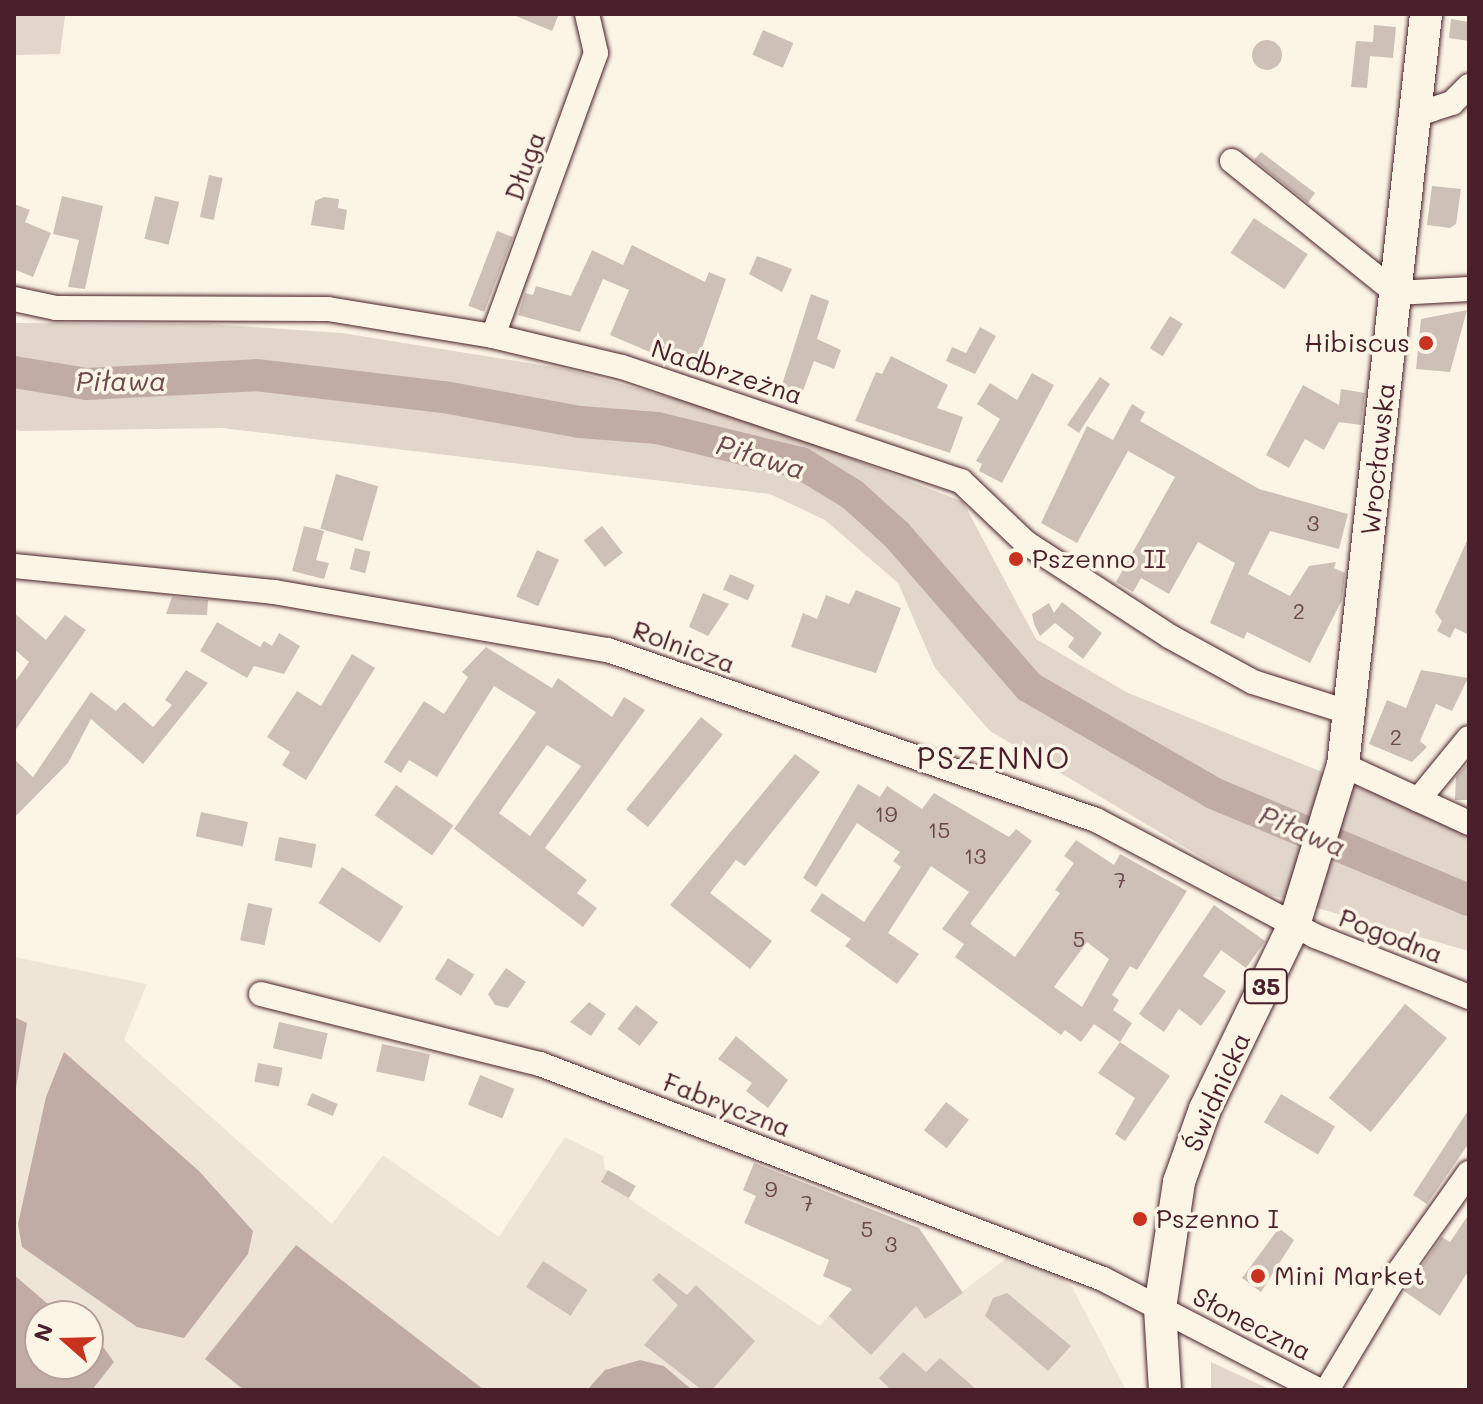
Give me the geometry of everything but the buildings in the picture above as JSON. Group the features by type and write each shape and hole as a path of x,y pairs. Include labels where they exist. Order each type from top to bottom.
{"main road":[{"name":"Wrocławska","path":"1351,713 1426,14"},
{"name":"Świdnicka","path":"1165,1390 1160,1308 1168,1222 1191,1146 1298,912 1341,771 1351,713"}],"street":[{"name":"Długa","path":"493,336 596,53 587,14"},
{"path":"1415,115 1452,103 1469,86"},
{"path":"1232,161 1396,293 1469,289"},
{"name":"Nadbrzeżna","path":"14,299 56,308 328,309 493,336 622,367 961,481 1025,542 1169,636 1253,682 1351,713"},
{"name":"Rolnicza","path":"14,566 274,592 608,650 1096,820 1298,912"},
{"path":"1418,800 1469,738"},
{"path":"1341,771 1469,823"},
{"name":"Pogodna","path":"1298,912 1469,997"},
{"name":"Fabryczna","path":"261,994 540,1064 1103,1279 1160,1308"},
{"path":"1327,1390 1385,1293 1469,1173"},
{"name":"Słoneczna","path":"1160,1308 1318,1390"}],"shaded area":[{"path":"14,14 65,16 60,54 14,55"},
{"path":"14,323 209,324 342,333 566,369 753,420 963,502 1036,639 1126,692 1469,832 1469,951 1260,892 990,731 935,668 898,583 825,520 770,494 222,428 21,431 14,429"},
{"path":"14,957 147,984 124,1040 332,1224 383,1155 499,1237 565,1137 603,1156 605,1169 636,1186 629,1199 820,1326 852,1289 909,1297 925,1319 1007,1258 1059,1277 1072,1287 1126,1390 14,1390"},
{"path":"14,1017 27,1023 14,1100"},
{"path":"64,1052 199,1171 253,1231 248,1254 184,1338 137,1327 104,1304 104,1300 98,1300 22,1247 18,1224 46,1097"},
{"path":"296,1245 483,1389 244,1390 205,1359"},
{"path":"14,1275 43,1300 24,1300 24,1380 100,1380 92,1390 14,1390"},
{"path":"104,1348 114,1362 104,1375"},
{"path":"640,1360 664,1366 692,1390 587,1390 605,1370"},
{"path":"1211,1362 1271,1390 1211,1390"}],"waterway":[{"name":"Piława","path":"14,372 87,384 256,375 444,397 580,422 657,428 801,463 853,495 897,535 1029,687 1213,793 1469,900"}],"place":[{"name":"Hibiscus","path":"1426,343"},
{"name":"Pszenno II","path":"1016,559"},
{"name":"Pszenno I","path":"1140,1219"},
{"name":"Mini Market","path":"1258,1276"}],"district":[{"name":"PSZENNO","path":"994,757"}]}
